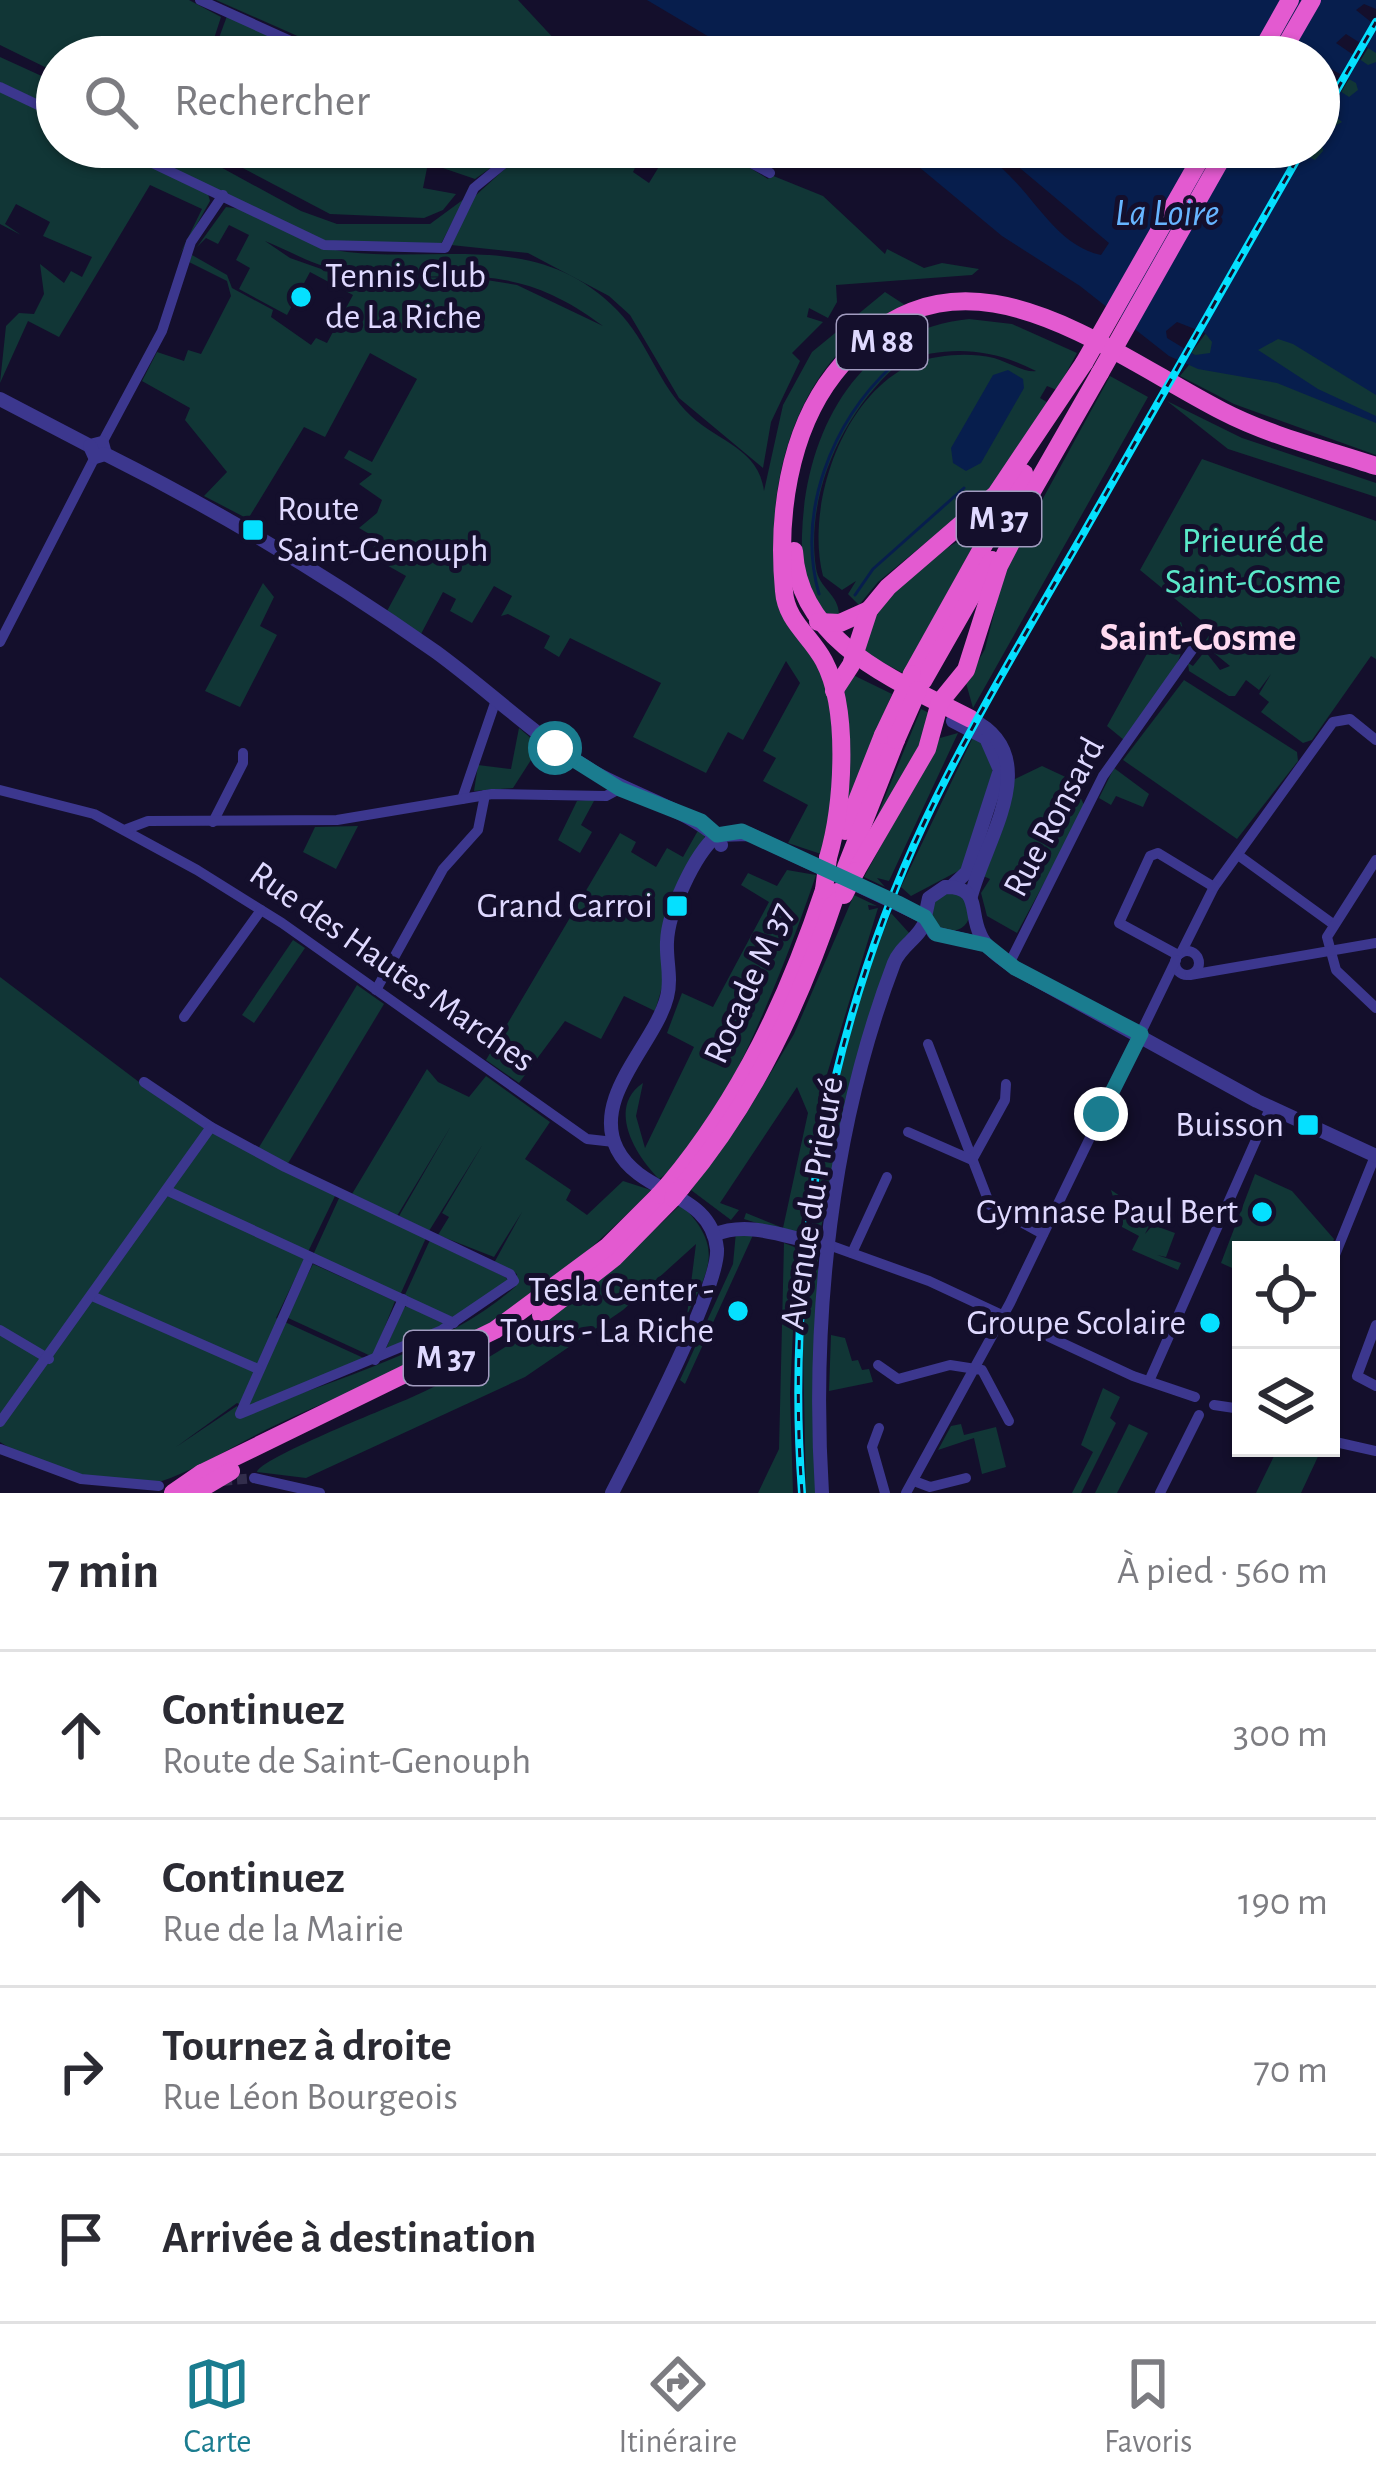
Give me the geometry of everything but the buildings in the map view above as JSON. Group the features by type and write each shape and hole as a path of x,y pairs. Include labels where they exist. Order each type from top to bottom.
{"highway":[{"path":"1270,36 1290,0"},
{"path":"1291,36 1312,0"},
{"name":"Rocade M 37","path":"917,678 1022,509 1196,168"},
{"name":"Rocade M 37","path":"194,1493 496,1344 614,1258 746,1100 806,980 841,864 917,678 1092,368 1215,168"},
{"name":"M 88","path":"950,714 807,629 784,573 789,479 819,397 850,355 877,332 940,304 992,302 1041,314 1227,414 1376,466"},
{"name":"M 88","path":"854,659 818,622 801,592 794,549 800,480 814,430 830,398 862,358 890,336 932,317 976,311 1036,322 1222,424 1376,477"},
{"path":"818,622 840,623 869,610 996,494 1092,368"},
{"path":"950,714 999,566 1023,520 1022,509"},
{"path":"784,573 785,602 825,662 833,694 843,785 841,864"},
{"path":"833,694 854,659 869,610"},
{"path":"841,864 950,714 961,680"},
{"name":"Rocade M 37","path":"166,1490 484,1337 566,1281 671,1191 758,1052 835,892"}],"street":[{"path":"200,0 280,36"},
{"path":"0,87 36,104"},
{"path":"164,168 324,245 445,248 474,188 498,168"},
{"path":"761,168 770,173"},
{"path":"0,641 162,331 191,242 223,195"},
{"path":"0,399 253,530 438,654 610,789 701,821 719,840"},
{"name":"Rue Ronsard","path":"1009,964 1095,793 1197,643"},
{"path":"462,799 496,700"},
{"name":"M 88","path":"950,714 986,738 1000,770 967,872 951,886"},
{"name":"M 88","path":"950,714 999,737 1011,773 971,896 976,921"},
{"path":"1187,975 1185,956 1192,928 1214,887 1333,722 1350,719 1376,740"},
{"path":"213,822 243,763 242,753"},
{"path":"0,790 80,809 134,829 361,818 484,796 610,789"},
{"path":"376,990 433,884 478,830 484,796"},
{"name":"Rue des Hautes Marches","path":"134,829 261,910 587,1139 614,1142"},
{"path":"614,1490 714,1275 714,1234 697,1208 636,1174 614,1142 616,1098 666,1001 667,938 706,848 742,831 898,903 926,918 939,936"},
{"path":"1214,887 1158,853 1150,856 1119,923 1220,970"},
{"path":"1238,855 1333,924"},
{"path":"1376,860 1333,924 1329,952 1336,970 1376,1008"},
{"path":"898,903 951,886 971,896"},
{"path":"926,918 932,895"},
{"path":"184,1018 261,910"},
{"name":"Avenue du Prieuré","path":"822,1493 818,1376 871,1036 898,954 918,937 926,918"},
{"path":"961,937 976,921 986,945"},
{"path":"918,937 961,937 986,945 1009,964 1271,1106 1375,1156 1340,1243"},
{"path":"1159,994 1187,975 1376,943"},
{"path":"1185,956 1187,975"},
{"path":"906,1493 1002,1317 1159,994 1185,956"},
{"path":"928,1044 990,1204 1043,1234"},
{"path":"144,1082 211,1127 510,1274 511,1286 454,1323 240,1414 310,1257"},
{"path":"972,1160 1005,1100 1006,1084"},
{"path":"1150,1379 1271,1106"},
{"path":"0,1422 211,1127"},
{"path":"908,1132 972,1160"},
{"path":"840,1249 886,1177"},
{"path":"168,1191 454,1323"},
{"path":"714,1234 740,1225 840,1249 1195,1397 1209,1395 1214,1405"},
{"path":"92,1296 258,1369"},
{"path":"375,1360 403,1299"},
{"path":"1376,1325 1357,1376 1376,1386"},
{"path":"0,1330 49,1359"},
{"path":"878,1365 898,1379 950,1365 985,1373 1009,1420"},
{"path":"1195,1397 1193,1407 1199,1415"},
{"path":"1214,1405 1232,1408"},
{"path":"1199,1415 1210,1414 1214,1405"},
{"path":"1160,1493 1199,1415"},
{"path":"880,1428 872,1447 886,1493"},
{"path":"1340,1443 1376,1450"},
{"path":"0,1448 81,1479 166,1490"},
{"path":"254,1478 320,1493"},
{"path":"914,1481 929,1486 966,1478"}],"green space":[{"path":"0,0 189,0 221,17 215,36 36,36 36,63 0,45"},
{"path":"216,0 518,0 551,36 297,36"},
{"path":"227,16 272,36 220,36"},
{"path":"1376,35 1376,455 1234,404 1180,376 1196,356 1191,353 1215,321 1210,319 1221,300 1224,304 1298,168 1340,168 1340,94"},
{"path":"0,57 36,73 36,99 0,82"},
{"path":"0,91 36,107 36,168 157,168 208,194 210,201 179,256 202,209 150,185 59,337 28,321 0,383 6,326 19,313 34,314 44,294 40,264 64,283 71,271 82,277 92,257 43,236 50,222 16,204 5,224 21,235 0,224"},
{"path":"172,168 222,168 301,211 337,224 430,224 464,199 441,244 337,244 314,238"},
{"path":"243,168 427,168 423,188 456,194 443,210 424,218 330,214"},
{"path":"443,168 490,168 475,179"},
{"path":"506,168 635,168 633,172 649,183 658,168 750,168 768,179 771,175 823,196 885,254 887,249 924,268 942,263 979,269 972,275 836,285 837,302 828,318 809,308 807,317 823,322 792,353 800,361 771,422 763,468 679,398 630,315 609,296 528,253 451,245 475,196"},
{"path":"226,207 257,215 331,249 489,255 556,269 587,285 617,310 680,404 746,456 761,477 764,491 783,405 812,352 885,292 905,305 871,324 818,379 800,413 778,488 777,579 823,674 833,718 833,787 821,854 788,843 808,805 763,781 776,758 763,751 800,683 786,661 743,740 728,732 706,773 633,737 661,683 570,638 559,657 544,648 550,636 508,614 501,616 512,596 494,586 472,623 450,611 456,599 443,592 421,634 387,611 406,576 369,555 378,539 359,528 377,513 382,500 359,484 372,474 344,458 349,450 372,462 417,379 370,353 325,437 304,427 248,519 204,496 227,472 185,420 190,408 142,381 157,352 184,361 188,350 201,354 231,296 227,281 189,262 192,255 227,275 232,288 273,310 271,317 311,345 316,338 327,343 353,295 310,272 287,315 239,289 250,268 236,260 249,235 229,225 218,244 206,238 197,247","holes":["265,241 343,271 380,275 475,277 504,280 535,288 603,326 517,285 474,278 341,276 290,258"]},
{"path":"969,319 1012,324 1077,353 1057,390 1047,386 1040,398 1050,404 1003,479 878,582 859,605 848,594 856,581 842,590 823,576 819,545 828,476 858,411 881,385 907,367 938,357 987,357 1036,371 1003,357 970,351 902,361 893,352 889,355 895,367 876,386 859,408 844,432 822,485 814,540 816,568 839,615 825,613 809,587 802,545 805,497 827,424 868,365 897,343 930,327"},
{"path":"1110,376 1148,397 973,708 966,683 985,649 1006,566"},
{"path":"1167,401 1242,438 1376,483 1376,497 1228,449"},
{"name":"Prieuré de Saint-Cosme","path":"1202,459 1376,521 1376,659 1371,656 1312,740 1303,743 1261,712 1269,702 1259,694 1271,674 1259,690 1246,680 1235,696 1229,696 1189,671 1188,663 1193,666 1205,651 1220,670 1230,666 1203,644 1213,630 1140,570"},
{"path":"982,530 903,673 859,650 878,612 908,578 944,550"},
{"path":"263,583 274,597 260,626 277,635 240,707 205,691"},
{"path":"1181,622 1181,653 1175,668 1124,740 1107,726 1159,632"},
{"path":"851,674 892,694 848,802 838,697"},
{"path":"1184,680 1297,752 1298,761 1237,839 1123,760"},
{"path":"921,709 931,714 930,725 860,858"},
{"path":"519,728 540,746 513,788 474,791 478,765 511,769"},
{"path":"958,733 889,881 877,878 885,887 864,877 940,738"},
{"path":"974,735 986,747 992,780 964,868 911,896 901,887"},
{"path":"1042,766 1072,780 1085,807 1017,933 987,916 981,893 990,879 981,875 1013,780"},
{"path":"1114,768 1149,794 1143,807 1116,796 1111,805 1099,798"},
{"path":"595,799 581,825 592,832 580,853 558,840 577,801"},
{"path":"358,826 336,869 303,852 315,827"},
{"path":"700,827 706,840 662,928 663,984 655,1011 624,996 601,1039 565,1021 519,1083 486,1060 620,833 636,842 631,852 656,867 667,848 683,857"},
{"path":"787,870 816,875 772,993 706,1126 659,1179 628,1132 627,1105 643,1083 636,1116 645,1148 694,1047 667,1033 682,993 713,1007 769,902 741,885 748,873 777,886"},
{"path":"951,893 965,898 970,912 965,926 951,931 937,926 932,912 937,898"},
{"path":"854,895 877,906 868,905 869,910 878,908 824,1084 799,1236 744,1219 746,1213 783,1228 808,1113 797,1087 720,1203 739,1210 731,1220 691,1190 743,1119 794,1034"},
{"path":"891,913 910,934 897,947 818,1238 811,1234 841,1071"},
{"path":"293,940 305,948 254,1023 242,1015"},
{"path":"0,977 139,1082 336,1194 276,1318 368,1360 247,1408 237,1403 176,1447 237,1406 242,1414 422,1345 457,1328 516,1286 517,1274 494,1263 522,1212 494,1257 438,1235 449,1217 442,1213 483,1144 429,1231 399,1216 451,1126 397,1216 352,1194 427,1069 438,1082 469,1097 486,1076 550,1122 525,1159 571,1190 566,1200 587,1215 623,1181 651,1190 577,1260 496,1320 188,1470 142,1484 100,1480 55,1467 0,1442"},
{"path":"357,985 384,1004 287,1165 258,1149"},
{"path":"1255,1174 1292,1191 1334,1239 1232,1241 1232,1268 1221,1263"},
{"path":"1111,1190 1153,1218 1145,1234 1153,1225 1175,1233 1166,1257 1157,1255 1181,1263 1178,1270 1132,1250 1139,1236 1122,1227"},
{"path":"340,1196 426,1238 400,1295 313,1255"},
{"path":"681,1204 703,1233 709,1257 687,1315 696,1244 623,1310 525,1377 306,1478 257,1472 300,1446 448,1379 521,1337 587,1288"},
{"path":"736,1232 753,1235 685,1384 680,1380 733,1264"},
{"path":"430,1240 509,1281 453,1319 404,1297"},
{"path":"784,1243 797,1248 790,1393 793,1493 758,1493 779,1449"},
{"path":"818,1248 818,1493 806,1493 803,1349 810,1250"},
{"path":"313,1264 395,1301 373,1357 286,1317"},
{"path":"403,1308 446,1324 385,1351"},
{"path":"831,1335 845,1338 852,1361 858,1360 862,1370 869,1369 873,1382 829,1391"},
{"path":"1103,1388 1120,1397 1110,1418 1116,1423 1081,1493 1072,1493 1093,1452 1081,1445"},
{"path":"961,1424 964,1435 996,1427 1006,1467 982,1474 974,1438 938,1450 951,1426"},
{"path":"1129,1424 1148,1433 1117,1493 1095,1493"},
{"path":"1274,1457 1318,1457 1301,1493 1256,1493"}],"water":[{"name":"La Loire","path":"647,0 1376,0 1376,9 1364,4 1356,10 1376,26 1376,53 1346,34 1340,39 708,36"},
{"name":"La Loire","path":"1340,46 1368,65 1376,62 1376,395 1293,344 1278,339 1258,350 1318,389 1376,416 1376,423 1277,383 1198,369 1169,356 1080,286 1002,236 920,168 1001,168 1063,235 1101,255 1109,243 1020,168 1340,168 1340,91 1349,97 1358,90 1356,83 1340,74","holes":["1177,322 1205,333 1212,342 1210,353 1195,355 1167,338 1166,331"]},
{"path":"1008,370 1023,379 1024,388 981,463 966,471 953,463 951,448 993,375"}],"waterway":[{"path":"819,594 812,532 824,470 852,414 892,366"},
{"path":"855,595 873,569 964,488"}],"tunnel":[{"path":"222,1481 254,1478"}],"railway":[{"path":"1340,85 1376,22"},
{"path":"802,1493 800,1321 820,1149 862,982 891,900 981,711 1292,168"}],"place":[{"name":"Tennis Club de La Riche","path":"301,297"},
{"name":"Route Saint-Genouph","path":"253,530"},
{"name":"Grand Carroi","path":"677,906"},
{"name":"Buisson","path":"1308,1125"},
{"name":"Gymnase Paul Bert","path":"1262,1212"},
{"name":"Tesla Center - Tours - La Riche","path":"738,1311"},
{"name":"Groupe Scolaire","path":"1210,1323"}],"district":[{"name":"Saint-Cosme","path":"1198,638"}],"route":[{"path":"555,748 633,796 701,821 717,835 742,831 918,913 939,936 986,945 1015,968 1141,1034 1101,1114"}]}
